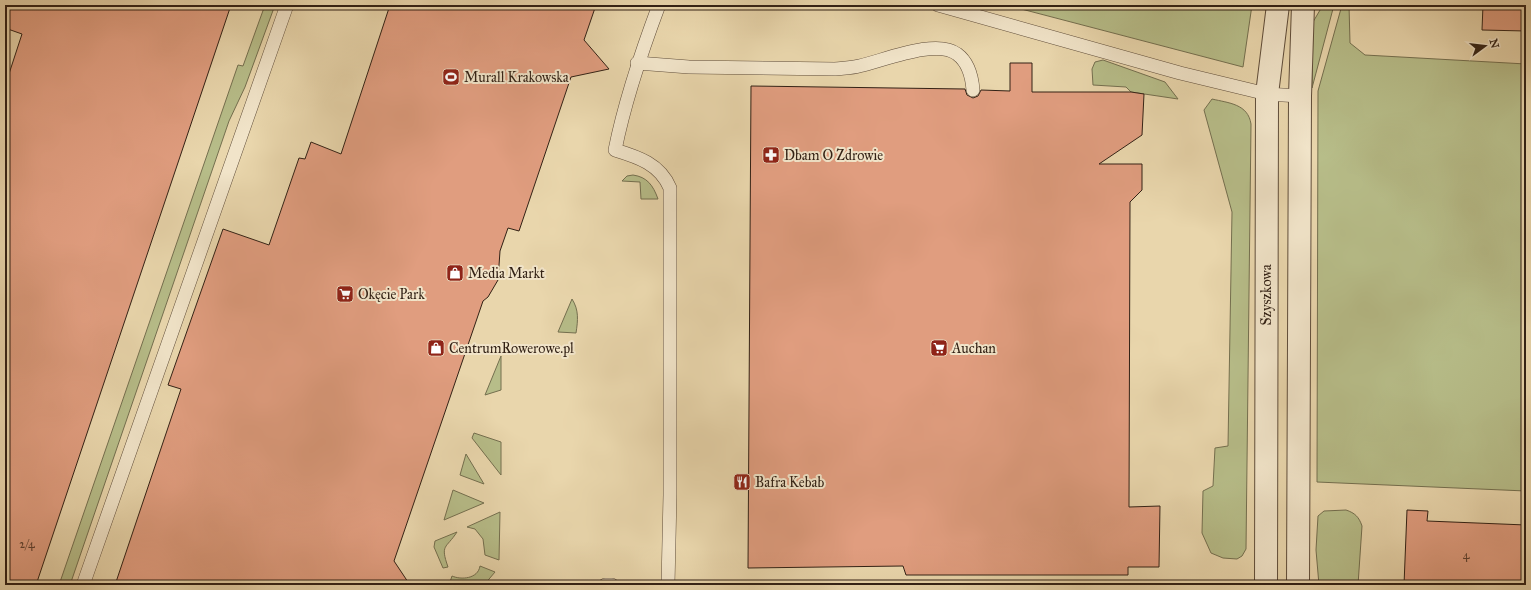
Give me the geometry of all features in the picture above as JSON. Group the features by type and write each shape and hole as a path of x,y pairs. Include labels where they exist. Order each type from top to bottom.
{"street":[{"name":"Szyszkowa","path":"1266,585 1267,94 1278,5"},
{"path":"1298,585 1300,96 1303,5"}],"lane":[{"path":"83,585 288,5"},
{"path":"659,5 637,63 620,123 615,150 629,154 658,169 666,179 670,188 670,495 668,585"},
{"path":"938,5 1180,73 1267,94 1300,96"},
{"path":"637,63 689,67 835,69 858,67 937,48 957,54 969,70 973,90"},
{"path":"605,585 612,585"}],"green space":[{"path":"265,5 275,5 245,87 229,121 70,585 59,585 238,65 243,66"},
{"path":"1006,5 1252,5 1243,67"},
{"path":"1323,5 1334,5 1312,88 1313,22"},
{"path":"1342,5 1349,5 1350,43 1365,55 1526,64 1526,491 1317,482 1318,91"},
{"path":"1103,60 1165,82 1178,99 1131,92 1126,87 1093,85 1092,69 1095,62"},
{"path":"1212,99 1231,103 1242,108 1249,117 1251,124 1246,549 1242,556 1237,559 1223,558 1211,553 1202,533 1203,491 1213,486 1215,448 1228,446 1232,212 1204,110"},
{"path":"633,175 649,182 658,199 641,199 640,182 622,181 627,176"},
{"path":"572,299 576,307 577,315 576,333 558,332"},
{"path":"501,356 501,390 485,395"},
{"path":"474,433 501,442 501,475 472,438"},
{"path":"466,454 484,484 460,475"},
{"path":"453,490 484,503 444,520"},
{"path":"1346,510 1352,512 1360,520 1362,526 1358,585 1319,585 1316,550 1318,516 1324,511"},
{"path":"500,512 499,560 485,555 483,539 475,529 467,527"},
{"path":"457,532 445,547 444,554 448,567 443,568 434,547 435,541"},
{"path":"480,566 495,572 484,585 453,585 450,582 452,576 464,578 473,576 479,570"}],"building":[{"path":"5,5 231,5 36,585 5,585 5,86 22,34 5,28"},
{"name":"Okęcie Park","path":"390,5 596,5 584,40 609,69 571,77 519,231 508,228 500,251 498,280 488,297 483,301 394,561 410,585 115,585 181,389 168,385 223,229 269,245 299,158 305,159 311,142 341,154"},
{"path":"1483,5 1526,5 1526,31 1482,30"},
{"name":"Auchan","path":"1010,63 1032,63 1032,92 1131,92 1144,94 1142,135 1099,164 1142,164 1142,190 1130,202 1129,507 1160,506 1159,567 1128,567 1128,575 906,575 903,566 748,568 751,86 965,89 967,95 973,98 978,96 981,90 1010,91"},
{"path":"1407,510 1428,511 1427,521 1526,525 1526,585 1404,585"}],"place":[{"name":"Murall Krakowska","path":"451,77"},
{"name":"Dbam O Zdrowie","path":"771,155"},
{"name":"Media Markt","path":"455,273"},
{"name":"Okęcie Park","path":"345,294"},
{"name":"CentrumRowerowe.pl","path":"436,348"},
{"name":"Auchan","path":"939,348"},
{"name":"Bafra Kebab","path":"742,482"}]}
